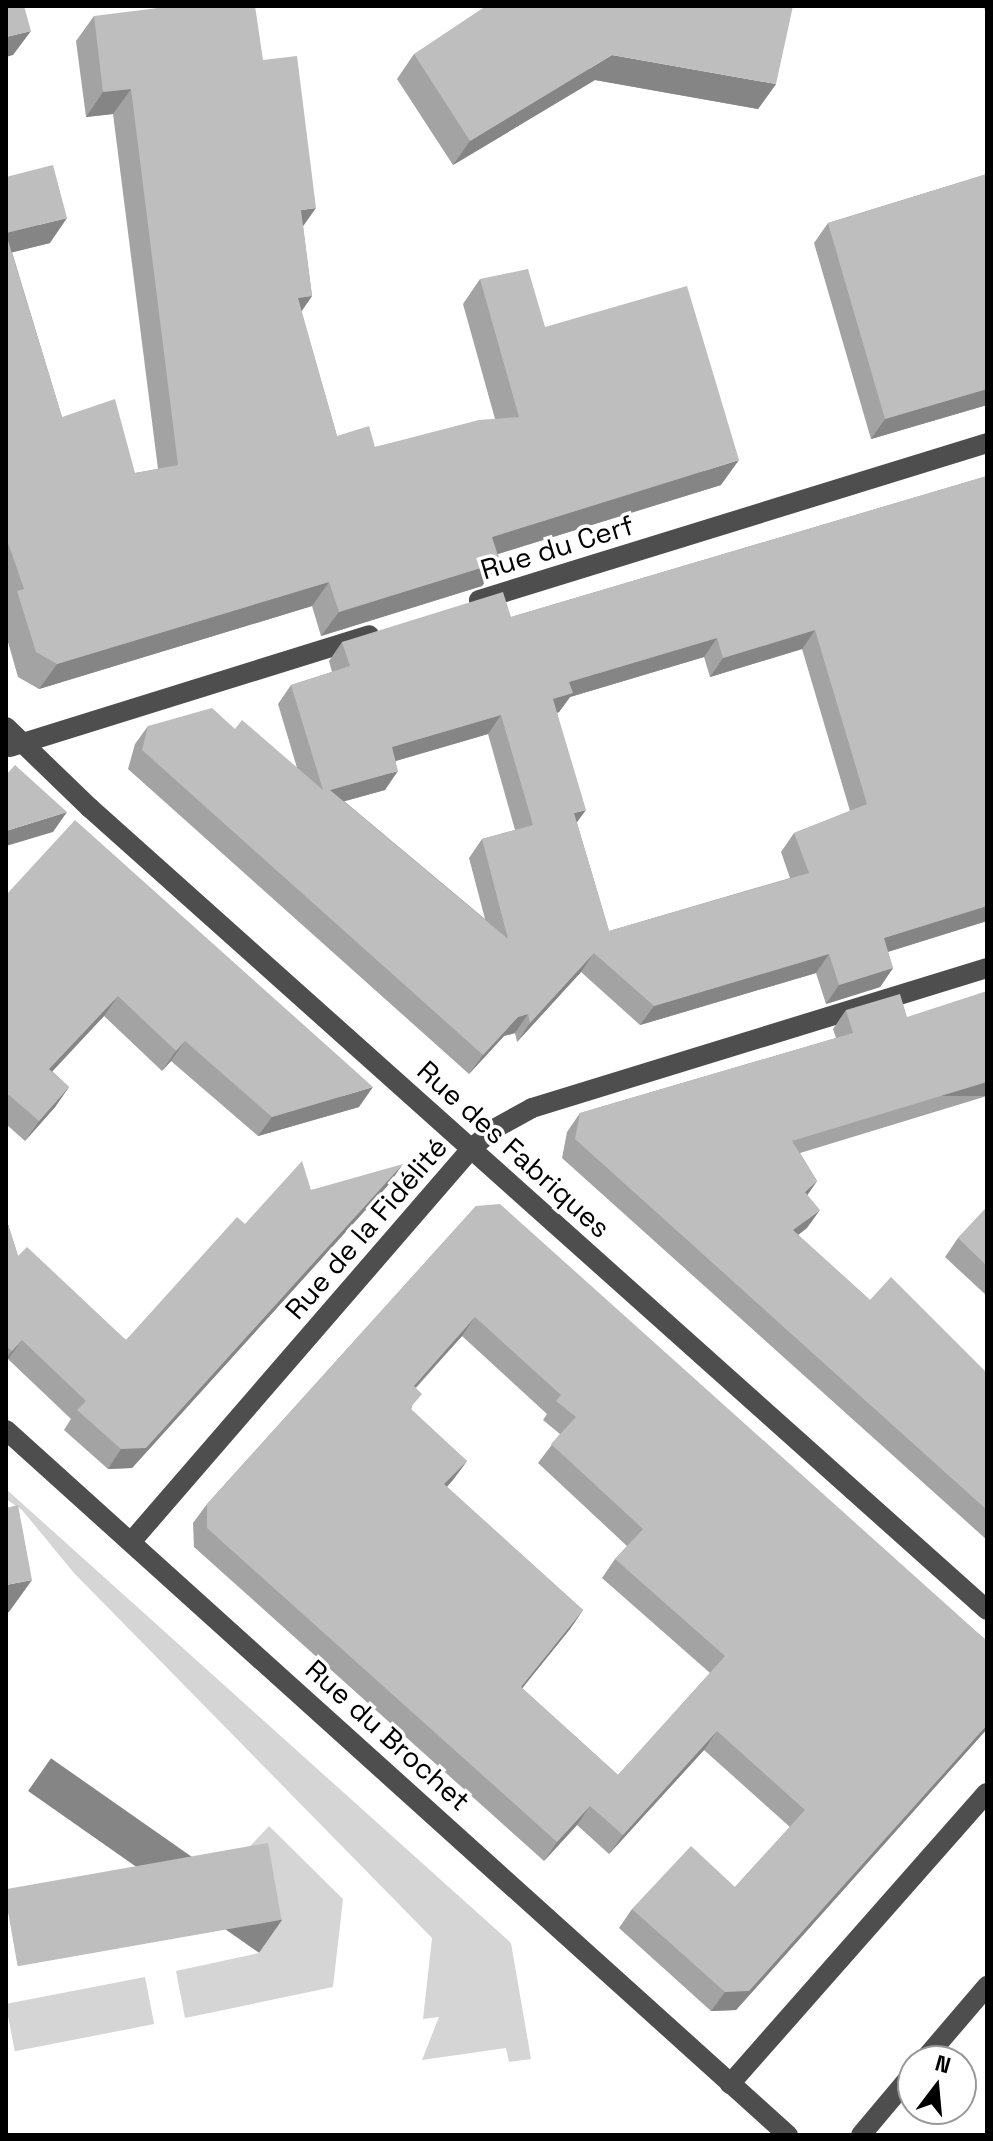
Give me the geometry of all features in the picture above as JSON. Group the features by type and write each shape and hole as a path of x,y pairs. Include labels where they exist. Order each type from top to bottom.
{"street":[{"name":"Rue du Cerf","path":"453,608 987,443"},
{"path":"13,746 392,627"},
{"name":"Rue des Fabriques","path":"6,727 13,746 471,1149 987,1610"},
{"name":"Rue de la Fidélité","path":"131,1542 471,1149 532,1108 987,968"},
{"name":"Rue du Brochet","path":"6,1430 788,2135"},
{"path":"730,2084 987,1793"},
{"path":"937,2045 987,1986"},
{"path":"861,2135 897,2092"}],"shaded area":[{"path":"6,1489 511,1943 531,2059 509,2062 506,2048 422,2060 439,2017 423,2019 432,1938 74,1573 22,1510 6,1499"},
{"path":"269,1826 343,1899 333,1987 185,2018 176,1971 259,1953 238,1859"},
{"path":"145,1977 154,2024 15,2051 6,2004"}],"building":[{"path":"6,6 24,6 31,31 6,37"},
{"path":"174,6 255,6 263,60 297,56 316,208 301,210 312,296 298,298 337,436 369,426 375,447 479,420 519,417 480,279 528,269 545,327 687,286 739,460 492,537 500,562 339,612 329,582 57,664 36,652 17,591 24,589 6,537 6,234 62,417 115,399 135,473 178,465 131,89 103,92 94,16"},
{"path":"486,6 793,6 776,84 612,55 470,141 414,54"},
{"path":"53,165 67,218 6,233 6,177"},
{"path":"987,174 987,389 885,419 828,223"},
{"path":"987,476 987,906 884,938 893,968 839,985 829,954 654,1006 594,953 530,1023 528,1014 518,1017 483,1055 142,750 148,726 212,708 235,729 242,720 323,790 291,685 350,666 342,642 503,592 511,617","holes":["815,630 867,804 794,833 809,873 609,931 574,813 586,810 553,699 573,693 569,682 717,638 723,658","501,715 533,825 482,839 508,939 330,790 398,771 392,747"]},
{"path":"15,765 67,812 6,831 6,775"},
{"path":"75,820 373,1087 272,1117 185,1041 176,1051 118,996 49,1069 69,1087 39,1121 9,1095 6,1098 6,895"},
{"path":"987,991 987,1082 792,1141 817,1181 805,1192 820,1210 793,1230 870,1300 891,1277 987,1373 987,1510 575,1139 580,1113 853,1033 846,1010 900,994 907,1017"},
{"path":"302,1161 311,1190 403,1164 146,1448 121,1449 77,1410 86,1401 22,1340 12,1351 6,1346 6,1218 18,1256 27,1247 126,1340 237,1217 245,1224"},
{"path":"500,1204 987,1641 987,1725 749,1991 725,1992 632,1909 691,1846 735,1887 805,1810 717,1731 623,1835 590,1806 557,1842 207,1528 207,1504 476,1206","holes":["475,1317 561,1395 556,1401 576,1417 551,1444 643,1529 615,1559 725,1656 618,1775 521,1687 583,1610 444,1484 467,1461 410,1408 422,1394 414,1386"]},
{"path":"987,1207 987,1266 958,1238"},
{"path":"18,1505 32,1580 6,1585 6,1508"},
{"path":"268,1843 282,1920 18,1966 6,1889"}]}
